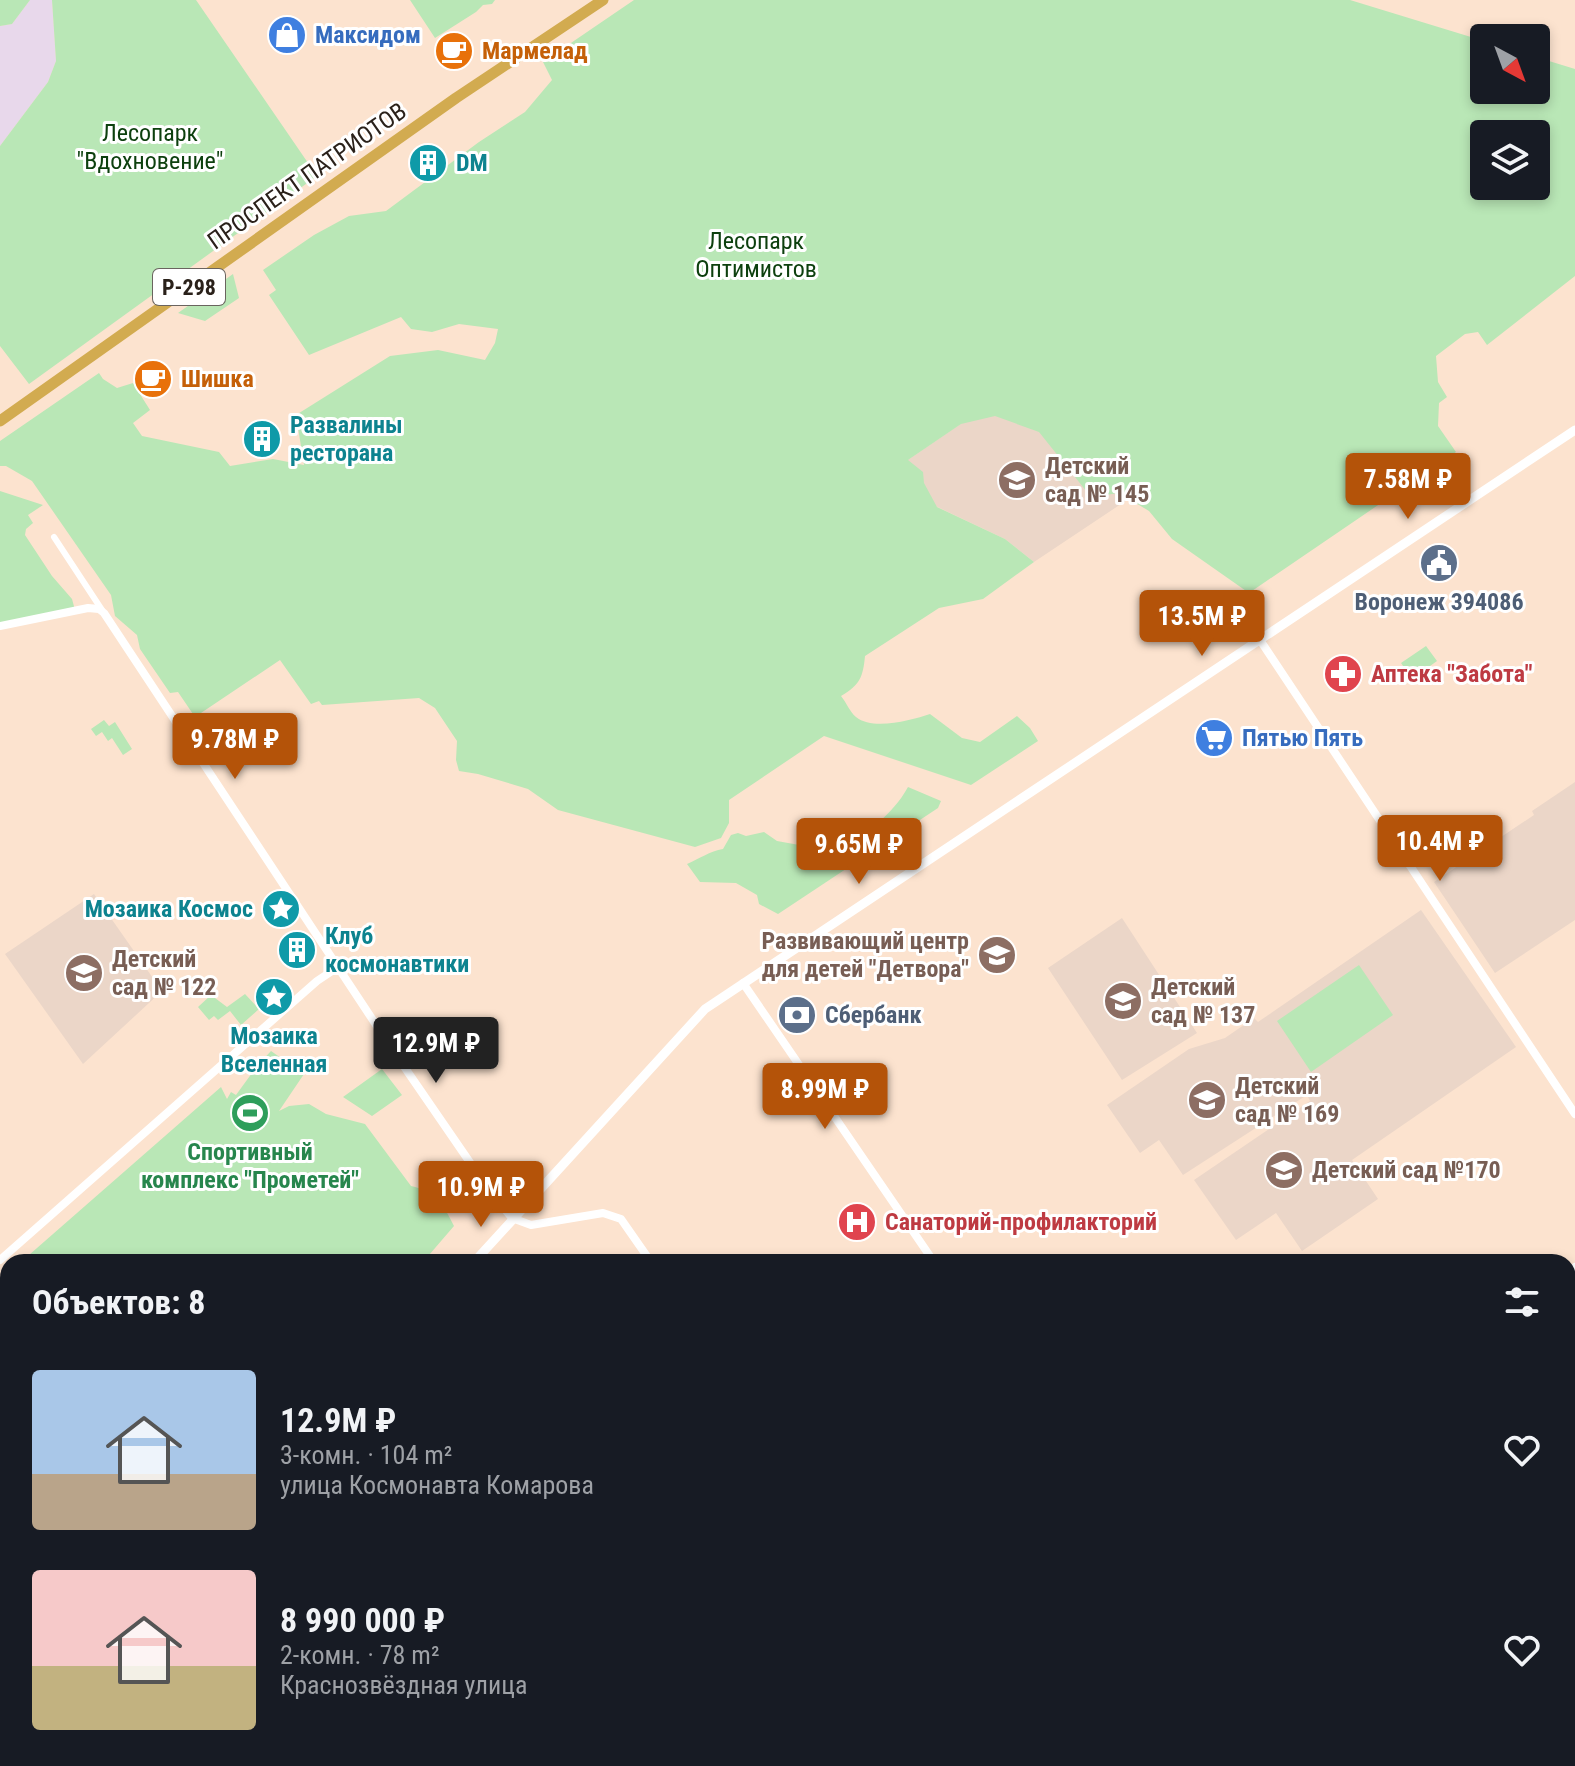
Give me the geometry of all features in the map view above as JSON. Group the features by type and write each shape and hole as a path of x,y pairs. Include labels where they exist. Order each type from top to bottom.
{"highway":[{"name":"ПРОСПЕКТ ПАТРИОТОВ","path":"0,421 456,98 603,0"}],"main road":[{"path":"481,1254 698,1016 743,983 1575,430"}],"street":[{"path":"54,537 491,1193 512,1218 531,1225 603,1213 621,1219 645,1254"},
{"path":"0,626 88,608 104,613"},
{"path":"1260,640 1575,1114"},
{"path":"7,1254 317,981 338,967"},
{"path":"743,983 929,1254"}],"shaded area":[{"path":"30,0 52,0 56,61 48,82 0,146 0,26 12,24"},
{"name":"Детский сад № 145","path":"1006,393 1136,494 1034,562 1005,539 927,502 899,466"},
{"path":"1575,782 1575,920 1495,973 1434,882 1534,815 1532,811"},
{"name":"Детский сад № 122","path":"94,894 162,991 83,1064 5,954"},
{"path":"1421,910 1516,1047 1352,1160 1378,1199 1302,1251 1276,1213 1236,1240 1194,1180 1310,1101 1307,1095 1183,1175 1159,1140 1140,1153 1107,1105 1189,1049 1225,1038 1254,1018 1258,1022"},
{"name":"Детский сад № 137","path":"1122,918 1197,1033 1122,1080 1048,968"}],"green space":[{"path":"0,0 30,0 12,24 0,26"},
{"name":"Лесопарк \"Вдохновение\"","path":"52,0 196,0 317,176 29,384 0,346 0,146 48,82 56,61"},
{"path":"410,0 495,0 435,38"},
{"name":"Лесопарк Оптимистов","path":"634,0 1350,0 1470,37 1470,104 1550,104 1550,61 1575,69 1575,276 1487,345 1478,332 1465,334 1436,356 1438,382 1447,397 1439,403 1438,426 1456,452 1249,593 1172,539 1149,511 1119,493 1091,497 1039,432 995,416 961,424 908,460 923,472 924,483 937,507 1005,539 1034,562 983,599 939,608 865,656 859,680 841,696 854,715 863,721 893,723 930,714 962,738 980,742 1017,716 1038,741 971,785 824,736 729,800 729,823 721,838 695,847 558,810 528,789 459,771 457,741 435,708 419,698 322,705 319,701 311,704 280,660 195,717 178,692 170,693 140,649 137,635 115,616 111,595 32,481 6,466 0,466 0,441 99,373 117,388 133,383 150,410 133,423 142,436 219,452 230,466 273,459 304,465 296,415 390,356 438,350 485,360 495,343 498,329 459,324 432,332 411,329 401,317 309,355 269,295 276,290 263,270 314,235 349,216 386,211 525,112 552,80 543,62"},
{"path":"233,274 239,298 205,321 178,313"},
{"path":"0,491 43,505 28,515 33,523 26,529 25,535 52,576 72,599 75,610 0,625"},
{"path":"1426,646 1437,661 1412,679 1401,663"},
{"path":"104,720 109,726 115,722 132,749 123,755 112,738 108,741 102,732 96,736 91,729"},
{"path":"908,787 941,801 938,808 778,914 759,904 757,895 736,883 700,882 687,864 723,849 731,835 738,833 746,836 764,832 777,841 838,852 886,816"},
{"path":"1359,965 1393,1015 1311,1072 1277,1021"},
{"path":"245,994 259,1009 241,1025 230,1011 218,1020 214,1016 209,1020 198,1007 211,995 227,1007"},
{"path":"271,1051 304,1074 279,1111 289,1106 309,1104 326,1114 365,1124 411,1186 426,1191 442,1205 454,1226 430,1254 30,1254 221,1087 227,1099 231,1092 236,1095"},
{"path":"382,1069 402,1095 372,1116 343,1097"}],"place":[{"name":"Максидом","path":"287,35"},
{"name":"Мармелад","path":"454,51"},
{"name":"DM","path":"428,163"},
{"name":"Шишка","path":"153,379"},
{"name":"Развалины ресторана","path":"262,439"},
{"name":"Детский сад № 145","path":"1017,480"},
{"name":"Воронеж 394086","path":"1439,563"},
{"name":"Аптека \"Забота\"","path":"1343,674"},
{"name":"Пятью Пять","path":"1214,738"},
{"name":"Мозаика Космос","path":"281,909"},
{"name":"Клуб космонавтики","path":"297,950"},
{"name":"Развивающий центр для детей \"Детвора\"","path":"997,955"},
{"name":"Детский сад № 122","path":"84,973"},
{"name":"Мозаика Вселенная","path":"274,997"},
{"name":"Детский сад № 137","path":"1123,1001"},
{"name":"Сбербанк","path":"797,1015"},
{"name":"Детский сад № 169","path":"1207,1100"},
{"name":"Спортивный комплекс \"Прометей\"","path":"250,1113"},
{"name":"Детский сад №170","path":"1284,1170"},
{"name":"Cанаторий-профилакторий","path":"857,1222"}]}
